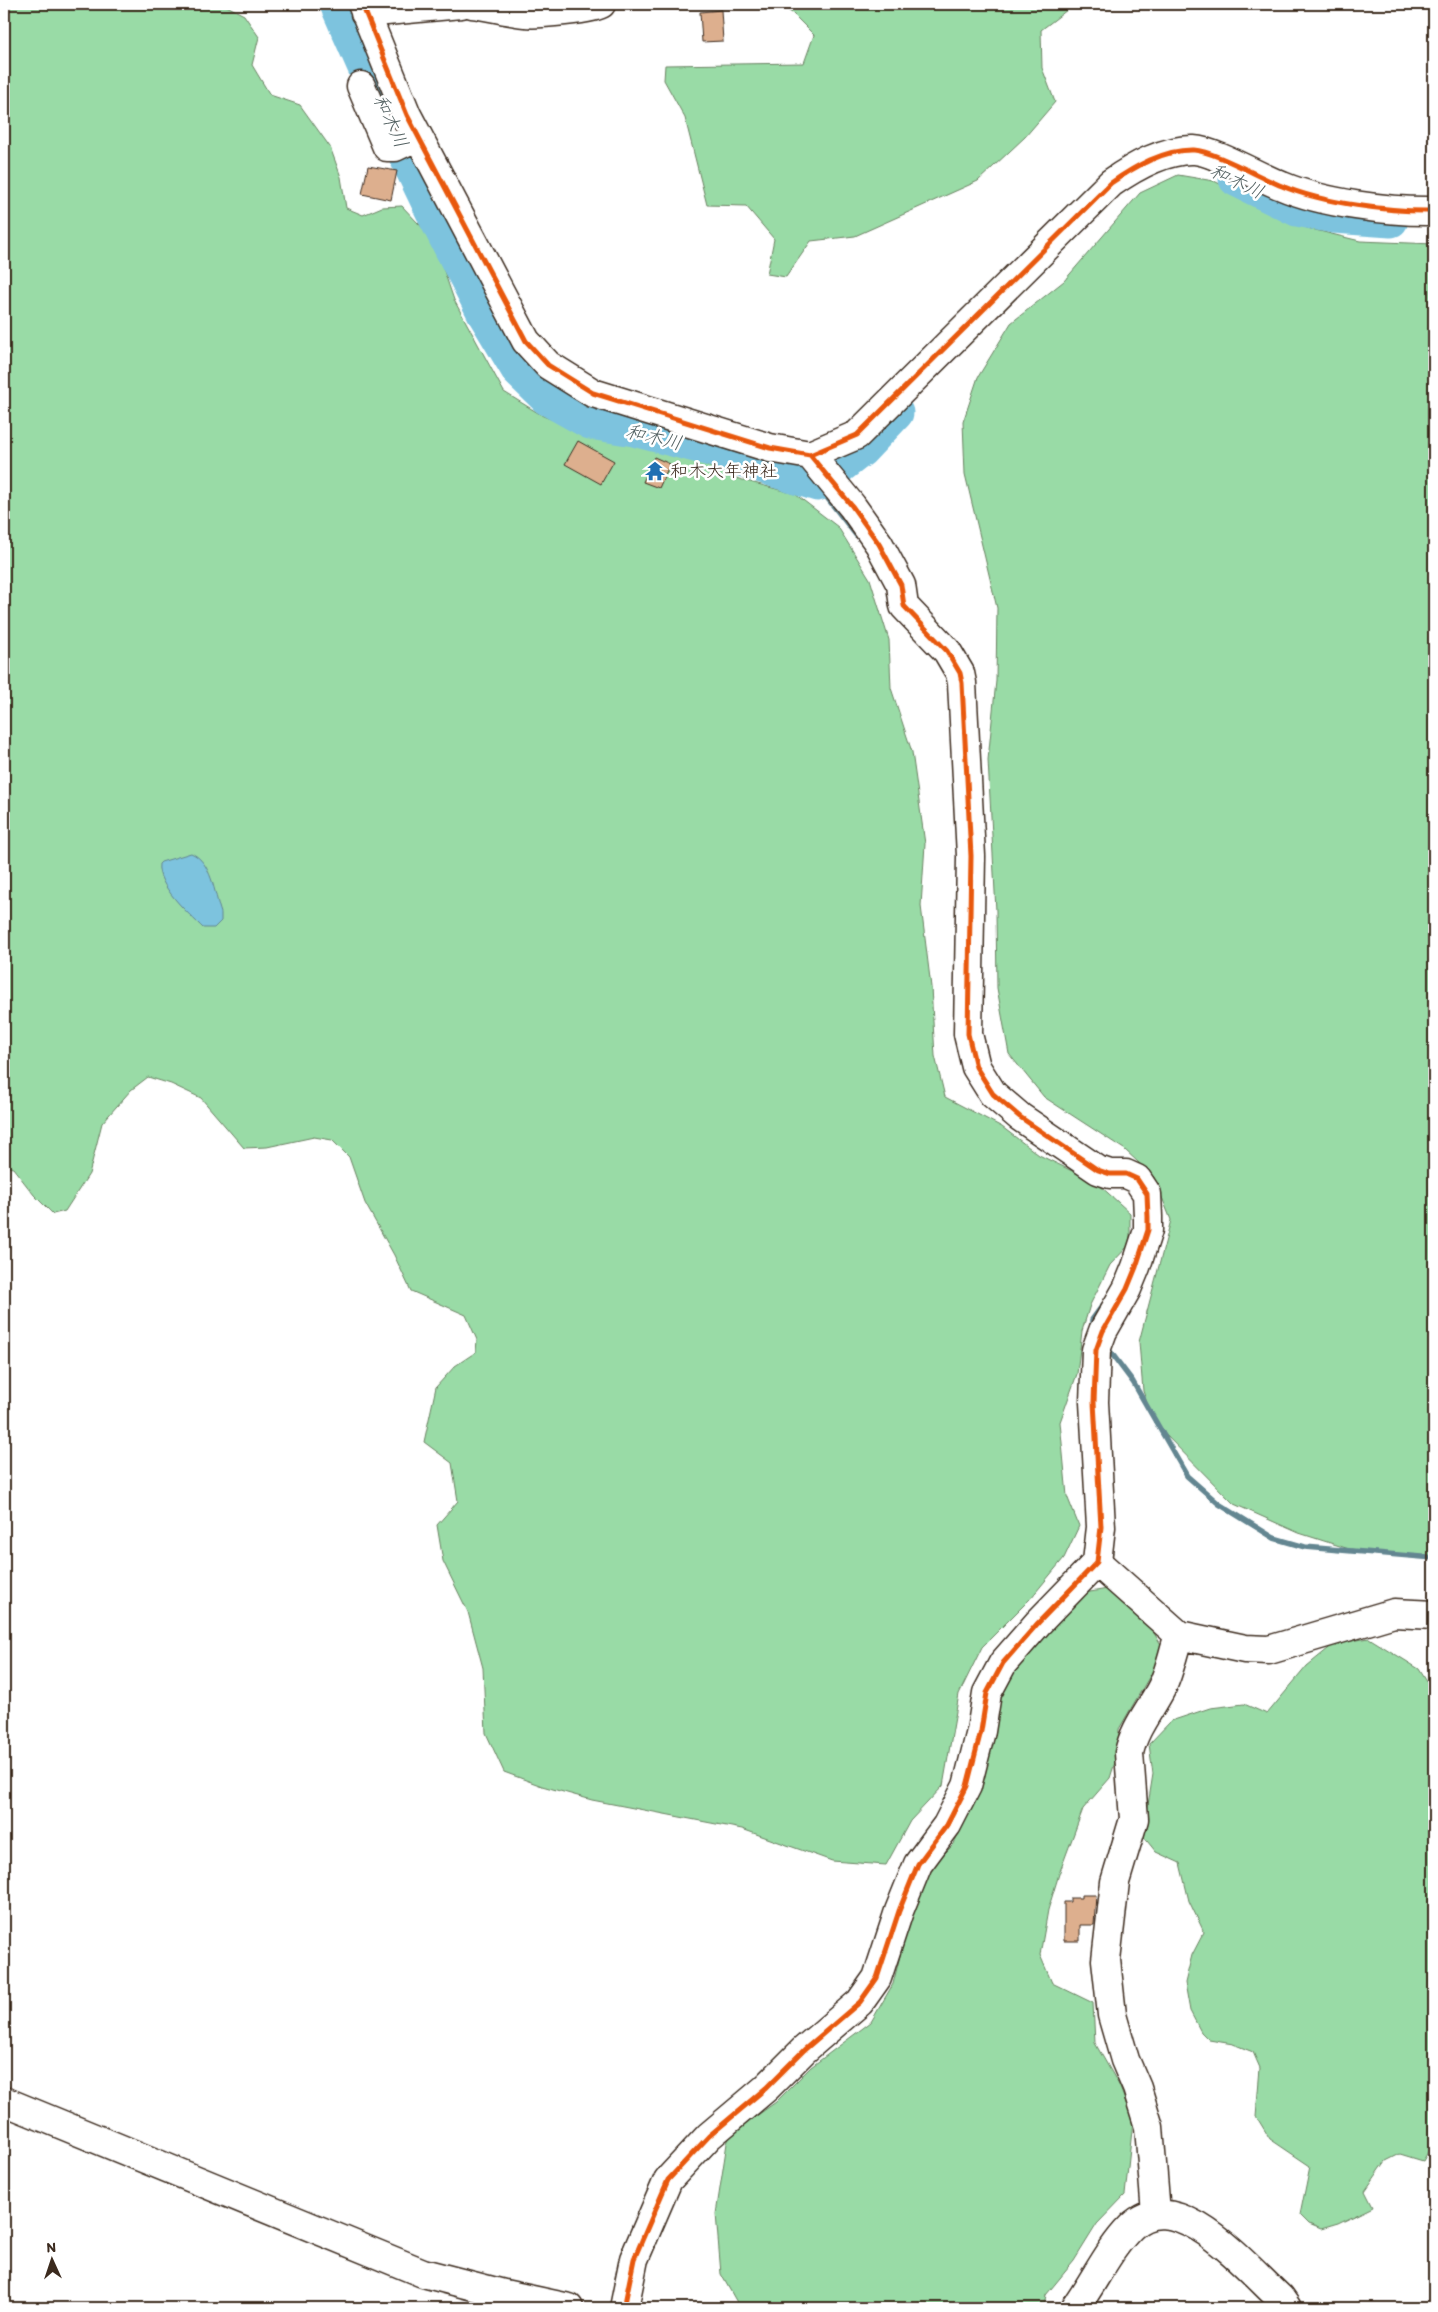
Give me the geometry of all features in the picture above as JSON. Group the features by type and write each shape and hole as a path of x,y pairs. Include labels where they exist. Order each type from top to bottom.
{"street":[{"path":"461,4 363,8 407,115 408,140 526,341 548,365 593,393 770,448 814,459 879,544 902,596 947,650 960,673 962,683 971,856 968,1034 976,1067 993,1094 1020,1117 1098,1170 1137,1178 1147,1194 1148,1230 1128,1289 1100,1341 1094,1402 1101,1527 1097,1562 1003,1664 987,1692 981,1731 967,1786 947,1825 918,1864 899,1911 877,1978 860,2002 804,2050 766,2088 708,2136 668,2180 634,2259 624,2308"},
{"path":"472,4 494,6 526,14 593,7 601,4"},
{"path":"361,86 387,147 408,140"},
{"path":"814,459 857,435 1111,183 1130,169 1154,159 1175,153 1201,151 1280,186 1313,197 1407,212 1434,211"},
{"path":"1097,1562 1179,1635 1245,1649 1269,1650 1394,1613 1434,1615"},
{"path":"1156,2213 1149,2127 1137,2088 1125,2060 1112,2015 1106,1960 1115,1882 1134,1819 1129,1753 1144,1716 1162,1686 1179,1635"},
{"path":"4,2101 423,2273 503,2301 569,2308"},
{"path":"1075,2308 1125,2233 1142,2218 1156,2213 1170,2214 1199,2226 1280,2298 1286,2308"}],"green space":[{"path":"4,4 223,4 244,15 259,37 252,65 270,95 300,105 330,147 341,177 346,208 363,215 382,207 402,206 433,239 454,300 504,392 543,416 583,432 679,454 739,479 795,494 838,527 870,579 889,640 891,688 912,752 925,844 921,906 931,987 935,1056 945,1097 1002,1127 1039,1155 1097,1183 1130,1213 1130,1244 1110,1265 1090,1305 1082,1331 1077,1374 1060,1422 1067,1496 1079,1526 1064,1558 1031,1598 982,1647 959,1694 943,1786 910,1821 886,1865 832,1861 742,1829 592,1800 542,1786 504,1772 486,1733 483,1668 468,1612 443,1561 437,1525 458,1501 452,1463 424,1442 436,1387 455,1366 476,1352 477,1340 466,1315 411,1291 394,1255 365,1203 349,1157 332,1140 314,1137 267,1147 244,1148 201,1098 171,1084 148,1077 131,1090 102,1123 89,1174 65,1211 53,1214 34,1195 13,1168 4,1166"},
{"path":"778,4 1070,4 1067,10 1041,30 1042,68 1055,102 1025,137 978,181 855,236 811,241 786,277 767,274 774,239 746,206 707,205 685,118 664,80 665,65 804,63 814,35 792,13"},
{"path":"1178,175 1214,181 1307,228 1360,241 1434,244 1434,1557 1349,1549 1299,1533 1234,1504 1154,1423 1143,1391 1139,1342 1171,1220 1154,1177 1124,1149 1044,1097 1009,1054 997,988 996,911 988,760 996,681 997,608 965,474 963,422 978,377 1011,323 1064,281 1140,193"},
{"path":"1108,1589 1144,1617 1162,1646 1158,1662 1119,1729 1118,1753 1110,1778 1083,1809 1048,1910 1040,1955 1052,1983 1093,2003 1095,2043 1119,2085 1133,2121 1125,2195 1097,2224 1074,2261 1046,2295 1044,2308 778,2308 775,2306 739,2306 721,2274 716,2214 727,2143 731,2134 776,2102 811,2067 871,2022 893,1984 914,1899 928,1870 954,1844 966,1812 992,1712 1010,1671 1068,1603 1090,1592"},
{"path":"1369,1638 1419,1669 1434,1690 1434,2148 1429,2150 1423,2161 1400,2154 1386,2161 1365,2191 1373,2207 1338,2224 1321,2229 1309,2224 1300,2215 1310,2166 1270,2139 1256,2116 1260,2068 1253,2052 1233,2044 1209,2040 1201,2032 1190,2011 1185,1983 1192,1955 1204,1932 1189,1901 1180,1863 1156,1852 1143,1836 1153,1774 1149,1744 1171,1721 1210,1708 1244,1704 1267,1714 1307,1666 1334,1644"}],"water":[{"path":"191,853 204,863 214,888 221,913 221,921 214,928 203,928 190,915 168,890 159,872 159,864 161,862"}],"building":[{"path":"721,10 723,41 702,42 700,12"},
{"path":"368,166 397,171 391,200 362,194"},
{"path":"578,441 614,461 601,484 565,464"},
{"name":"和木大年神社","path":"654,457 670,464 659,488 643,482"},
{"path":"1081,1895 1096,1895 1094,1925 1080,1925 1080,1941 1064,1941 1064,1902 1071,1902 1071,1898 1081,1898"}],"waterway":[{"name":"和木川","path":"337,4 381,104 486,316 519,371 547,398 590,422 634,429 711,449 817,484 861,450 896,413"},
{"name":"和木川","path":"1236,179 1297,209 1334,216 1391,220"},
{"path":"822,491 856,535"},
{"path":"1092,1329 1092,1320 1103,1305"},
{"path":"1106,1346 1133,1382 1187,1476 1219,1504 1274,1538 1305,1547 1434,1558"}],"cycle path":[{"path":"362,4 407,115 526,341 548,365 593,393 770,448 810,455 857,435 1111,183 1139,165 1172,152 1194,150 1213,155 1282,186 1336,202 1397,210 1434,211"},
{"path":"624,2308 634,2259 668,2180 709,2136 766,2088 804,2050 860,2002 877,1978 899,1911 918,1864 947,1825 967,1786 981,1731 987,1693 1003,1663 1038,1623 1097,1562 1101,1527 1094,1402 1096,1350 1103,1331 1127,1289 1148,1230 1147,1194 1137,1179 1126,1174 1110,1174 1098,1170 1020,1117 993,1094 976,1067 968,1034 971,856 960,673 947,651 904,606 901,585 879,544 852,506 810,455"}],"place":[{"name":"和木大年神社","path":"655,471"}]}
